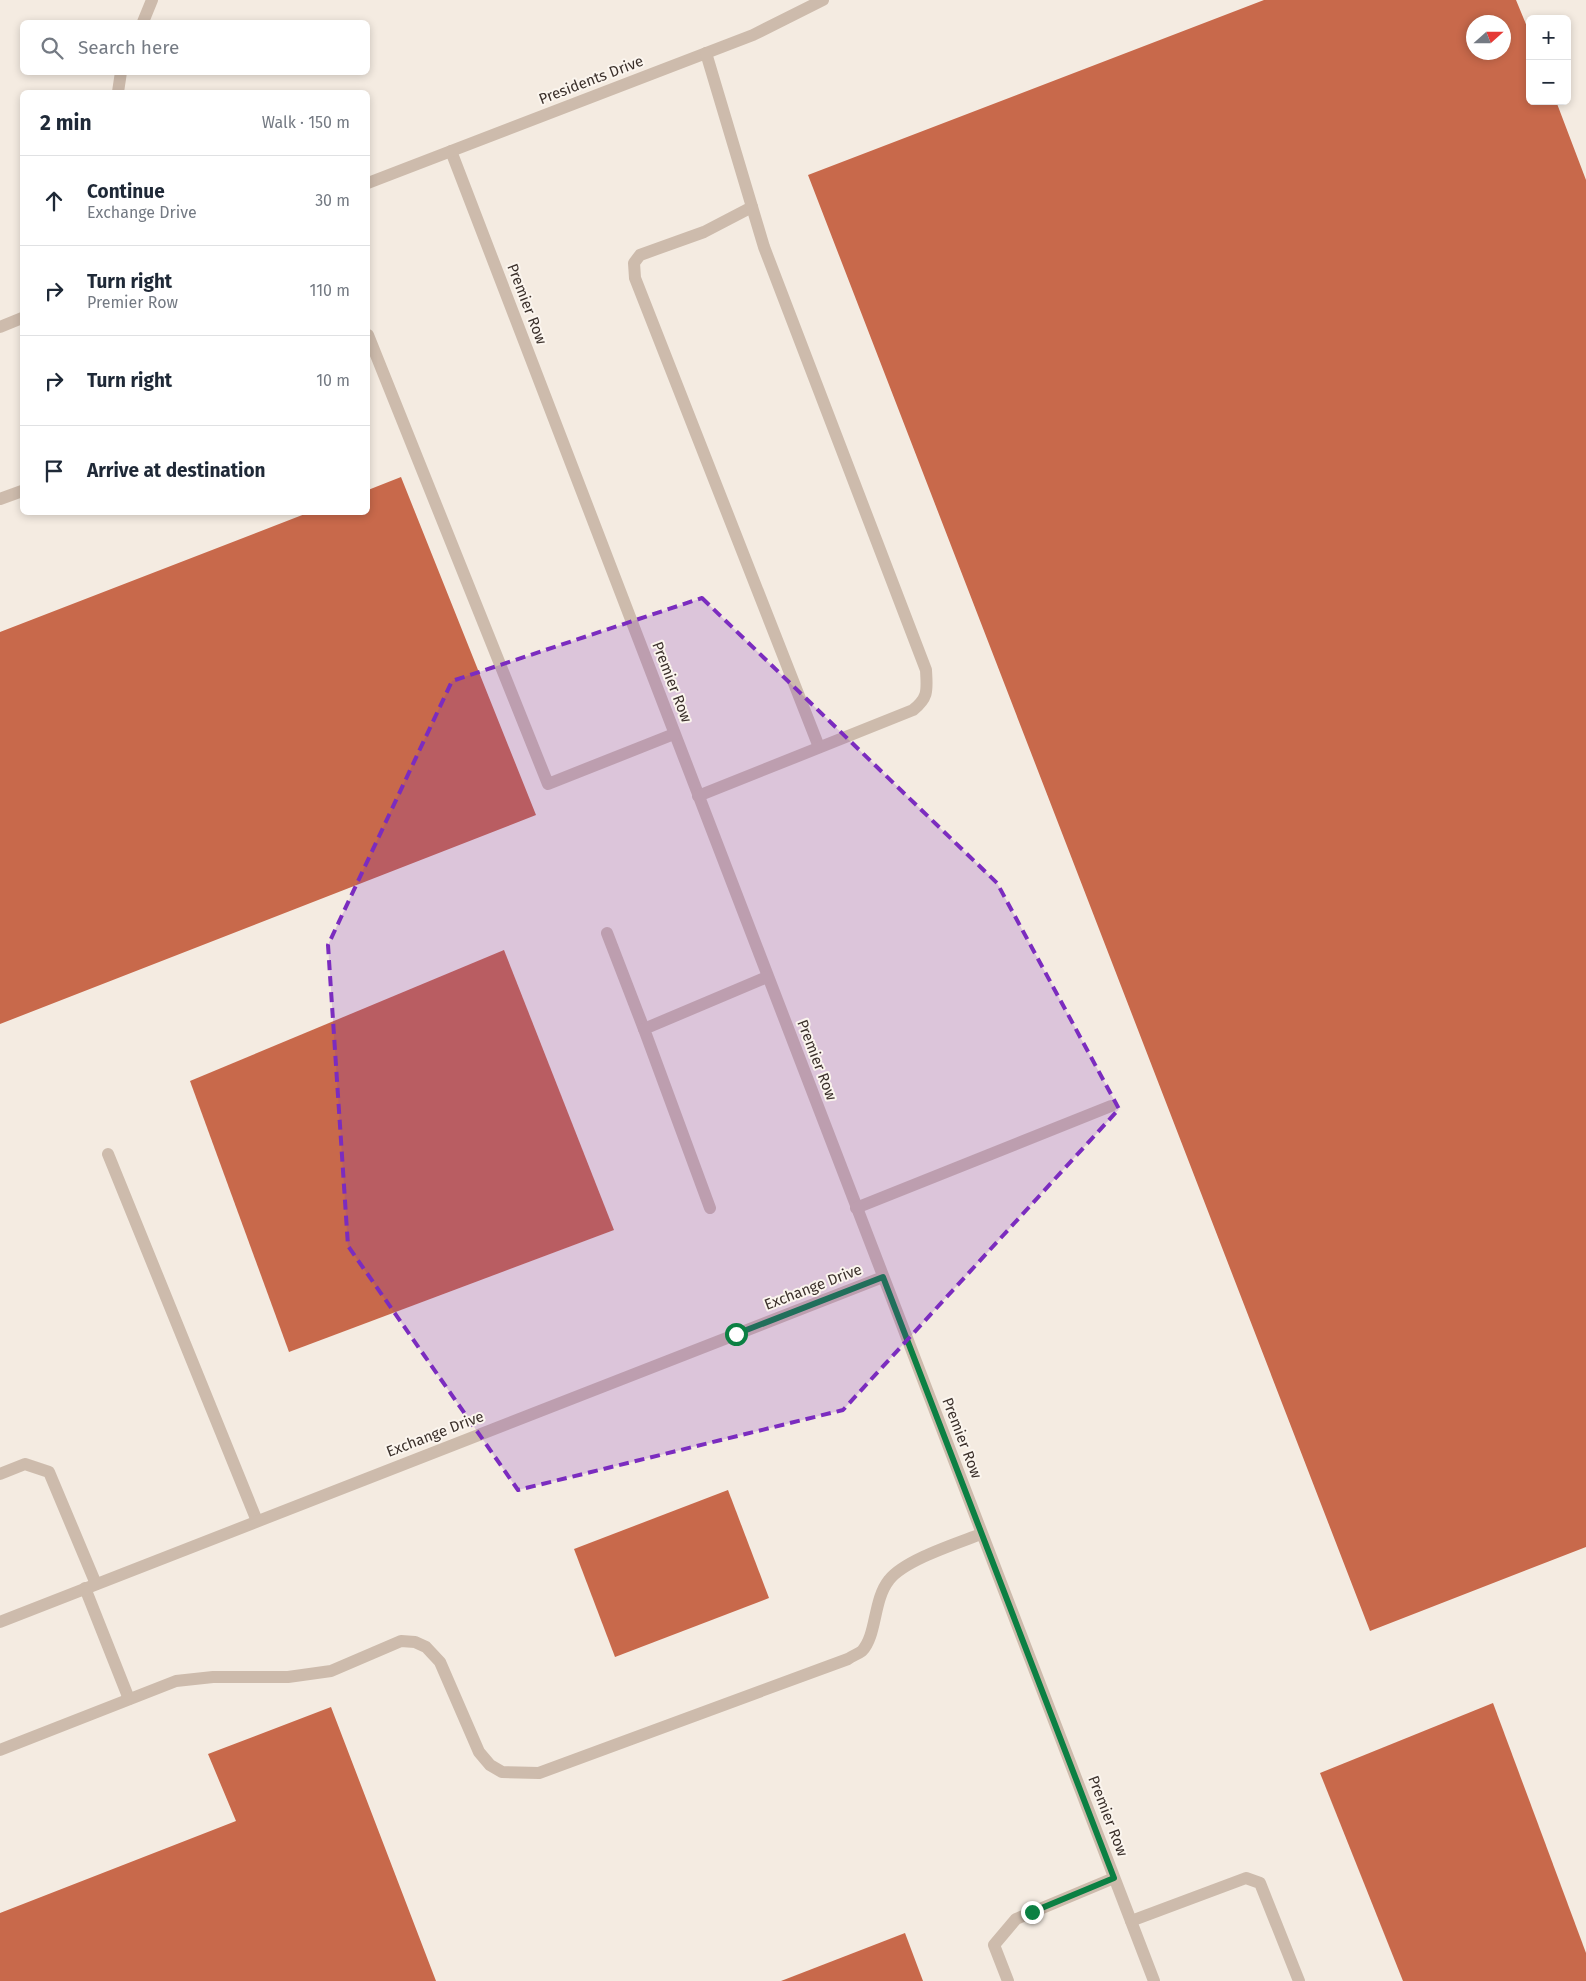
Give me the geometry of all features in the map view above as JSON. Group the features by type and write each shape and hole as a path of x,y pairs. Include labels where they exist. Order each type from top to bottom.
{"street":[{"path":"144,20 152,0"},
{"name":"Presidents Drive","path":"370,182 752,35 823,0"},
{"path":"698,796 913,710 925,701 927,690 926,670 764,248 706,53"},
{"path":"118,90 121,75"},
{"name":"Premier Row","path":"451,151 1154,1981"},
{"path":"752,207 704,232 640,255 634,263 635,278 820,747"},
{"path":"0,327 20,319"},
{"path":"370,340 548,784 674,734"},
{"path":"0,499 20,491"},
{"path":"607,932 710,1208"},
{"path":"644,1030 768,976"},
{"path":"856,1208 1111,1106"},
{"path":"108,1154 257,1521"},
{"name":"Exchange Drive","path":"0,1622 883,1277"},
{"path":"0,1474 25,1464 49,1472 129,1699"},
{"path":"0,1750 176,1682 213,1677 288,1677 330,1671 401,1641 415,1642 426,1647 440,1662 479,1752 490,1765 502,1772 539,1773 848,1659 862,1651 868,1640 879,1595 890,1578 905,1567 944,1548 981,1534"},
{"path":"1008,1981 994,1945 1016,1919 1114,1878"},
{"path":"1130,1920 1246,1878 1260,1883 1299,1981"}],"highlighted area":[{"path":"702,598 997,883 1119,1109 843,1410 518,1490 348,1246 328,945 452,681"}],"building":[{"path":"1264,0 1516,0 1526,24 1526,105 1558,105 1586,180 1586,1547 1370,1631 808,175"},
{"path":"401,477 536,815 0,1024 0,632 302,515 370,515 370,489"},
{"path":"504,950 614,1230 289,1352 190,1081"},
{"path":"728,1490 769,1598 615,1657 574,1549"},
{"path":"1493,1703 1586,1953 1586,1981 1403,1981 1320,1773"},
{"path":"331,1707 436,1981 0,1981 0,1913 236,1821 208,1754"},
{"path":"905,1933 923,1981 781,1981"}],"route":[{"path":"736,1334 883,1277 1114,1878 1032,1912"}]}
